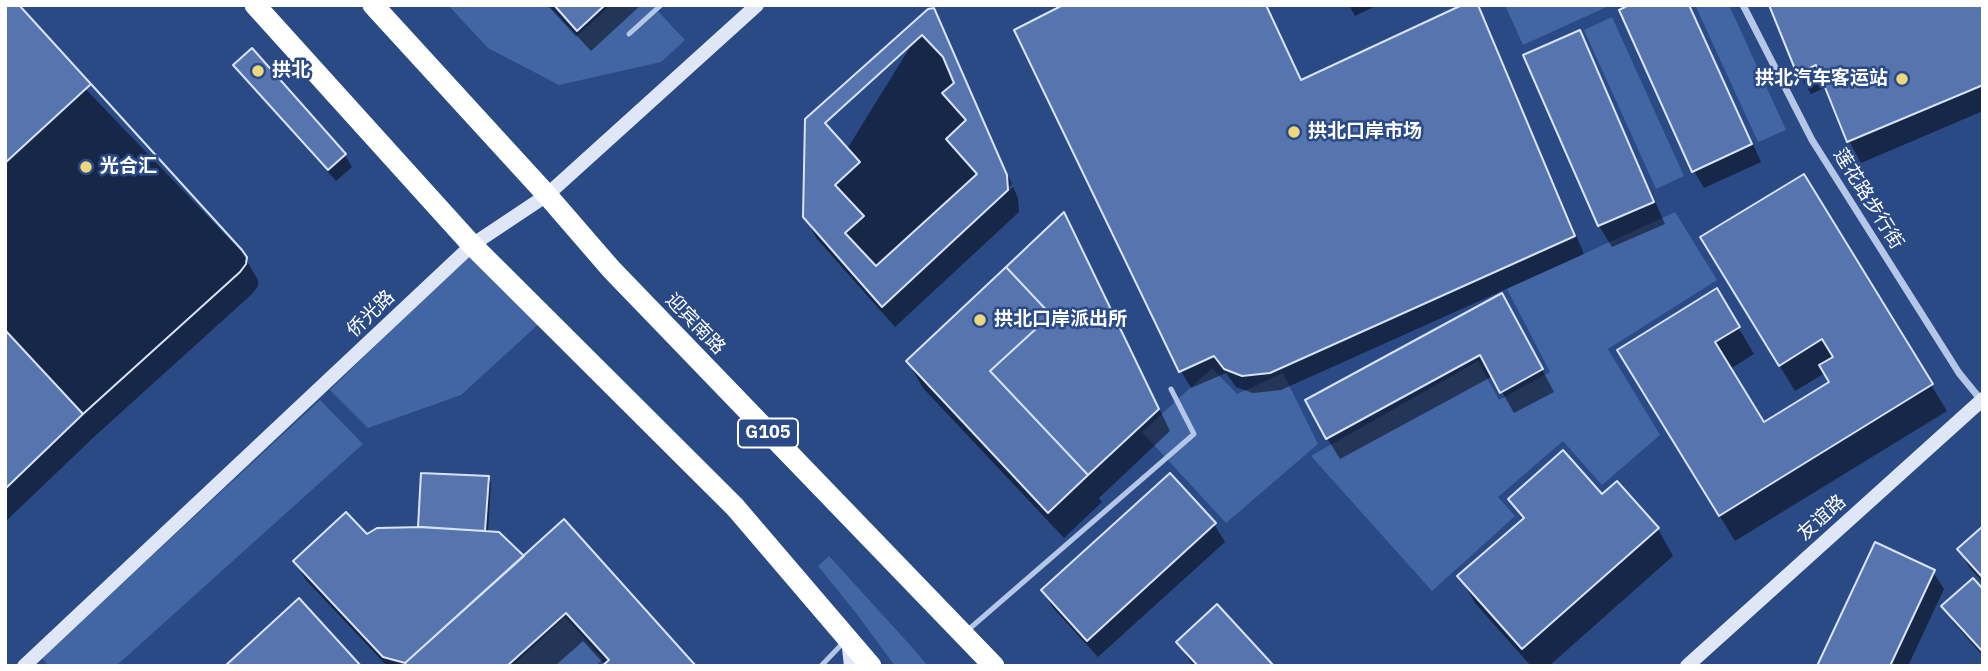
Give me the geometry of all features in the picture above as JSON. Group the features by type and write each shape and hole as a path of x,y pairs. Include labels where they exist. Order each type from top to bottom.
{"highway":[{"path":"255,5 472,245 735,507 871,666"},
{"name":"迎宾南路","path":"373,5 547,195 611,270 994,666"}],"street":[{"name":"侨光路","path":"33,663 472,245 547,195 757,5"},
{"name":"莲花路步行街","path":"1743,5 1812,140 1959,373 1982,399"},
{"name":"友谊路","path":"1687,666 1982,399"},
{"path":"848,638 851,666"}],"lane":[{"path":"629,34 661,5"},
{"path":"963,635 1194,434 1171,388"},
{"path":"821,666 848,638"}],"shaded area":[{"path":"448,5 547,5 576,37 611,5 652,5 685,40 661,62 559,85 488,48"},
{"path":"1505,5 1611,5 1523,45"},
{"path":"1695,5 1729,5 1786,130 1758,142"},
{"path":"1612,17 1684,176 1656,189 1584,30"},
{"path":"1675,212 1717,280 1608,349 1660,435 1602,485 1563,441 1498,497 1515,516 1432,591 1311,456 1478,361 1499,400 1550,372 1507,289"},
{"path":"471,252 542,321 461,395 368,428 330,390"},
{"path":"1212,368 1237,394 1283,373 1318,444 1226,523 1142,432"},
{"path":"320,400 363,444 116,666 49,666 42,658"},
{"path":"829,556 928,666 895,666 818,566"},
{"path":"565,617 603,659 595,666 512,666"}],"building":[{"name":"光合汇","path":"5,5 19,5 247,257 240,272 83,414 5,489"},
{"path":"554,5 605,5 577,31"},
{"name":"拱北口岸市场","path":"1063,5 1266,5 1301,80 1462,5 1478,5 1575,236 1270,373 1242,376 1224,369 1214,356 1179,372 1014,30"},
{"path":"1629,5 1689,5 1752,144 1692,172 1619,10"},
{"name":"拱北汽车客运站","path":"1769,5 1983,5 1983,85 1847,142 1816,65 1797,74"},
{"path":"934,8 1007,175 1008,190 882,307 803,217 805,119 928,9"},
{"path":"1580,30 1654,202 1598,226 1523,55"},
{"path":"922,35 943,57 954,83 942,93 966,120 946,139 977,174 876,266 845,233 864,216 835,185 860,162 825,123"},
{"path":"252,48 346,154 328,170 233,65"},
{"name":"光合汇","path":"91,84 247,257 240,272 83,414 5,330 5,163"},
{"path":"1804,174 1933,384 1719,516 1617,350 1717,288 1740,327 1715,342 1764,422 1829,382 1819,365 1833,357 1822,339 1779,366 1700,237"},
{"path":"1064,212 1159,409 1088,475 990,371 1051,315 1006,267"},
{"path":"1006,267 1051,315 990,371 1088,475 1048,513 906,361"},
{"path":"1502,293 1543,369 1500,393 1480,355 1326,439 1305,400"},
{"path":"1563,450 1602,494 1617,481 1659,528 1522,649 1457,576 1524,518 1508,499"},
{"path":"421,473 489,476 485,531 418,527"},
{"path":"1170,473 1216,523 1087,641 1041,590"},
{"path":"346,512 367,534 377,528 423,527 499,532 524,556 405,663 383,657 293,561"},
{"path":"564,519 696,666 602,666 609,660 566,613 507,666 407,666 405,663"},
{"path":"1983,526 1983,578 1957,549"},
{"path":"1875,542 1935,570 1890,666 1817,666"},
{"path":"1973,578 1983,589 1983,652 1941,606"},
{"path":"299,598 361,666 225,666"},
{"path":"1217,604 1274,666 1198,666 1176,642"}],"place":[{"name":"拱北","path":"258,71"},
{"name":"拱北汽车客运站","path":"1902,79"},
{"name":"拱北口岸市场","path":"1294,132"},
{"name":"光合汇","path":"86,167"},
{"name":"拱北口岸派出所","path":"980,320"}]}
